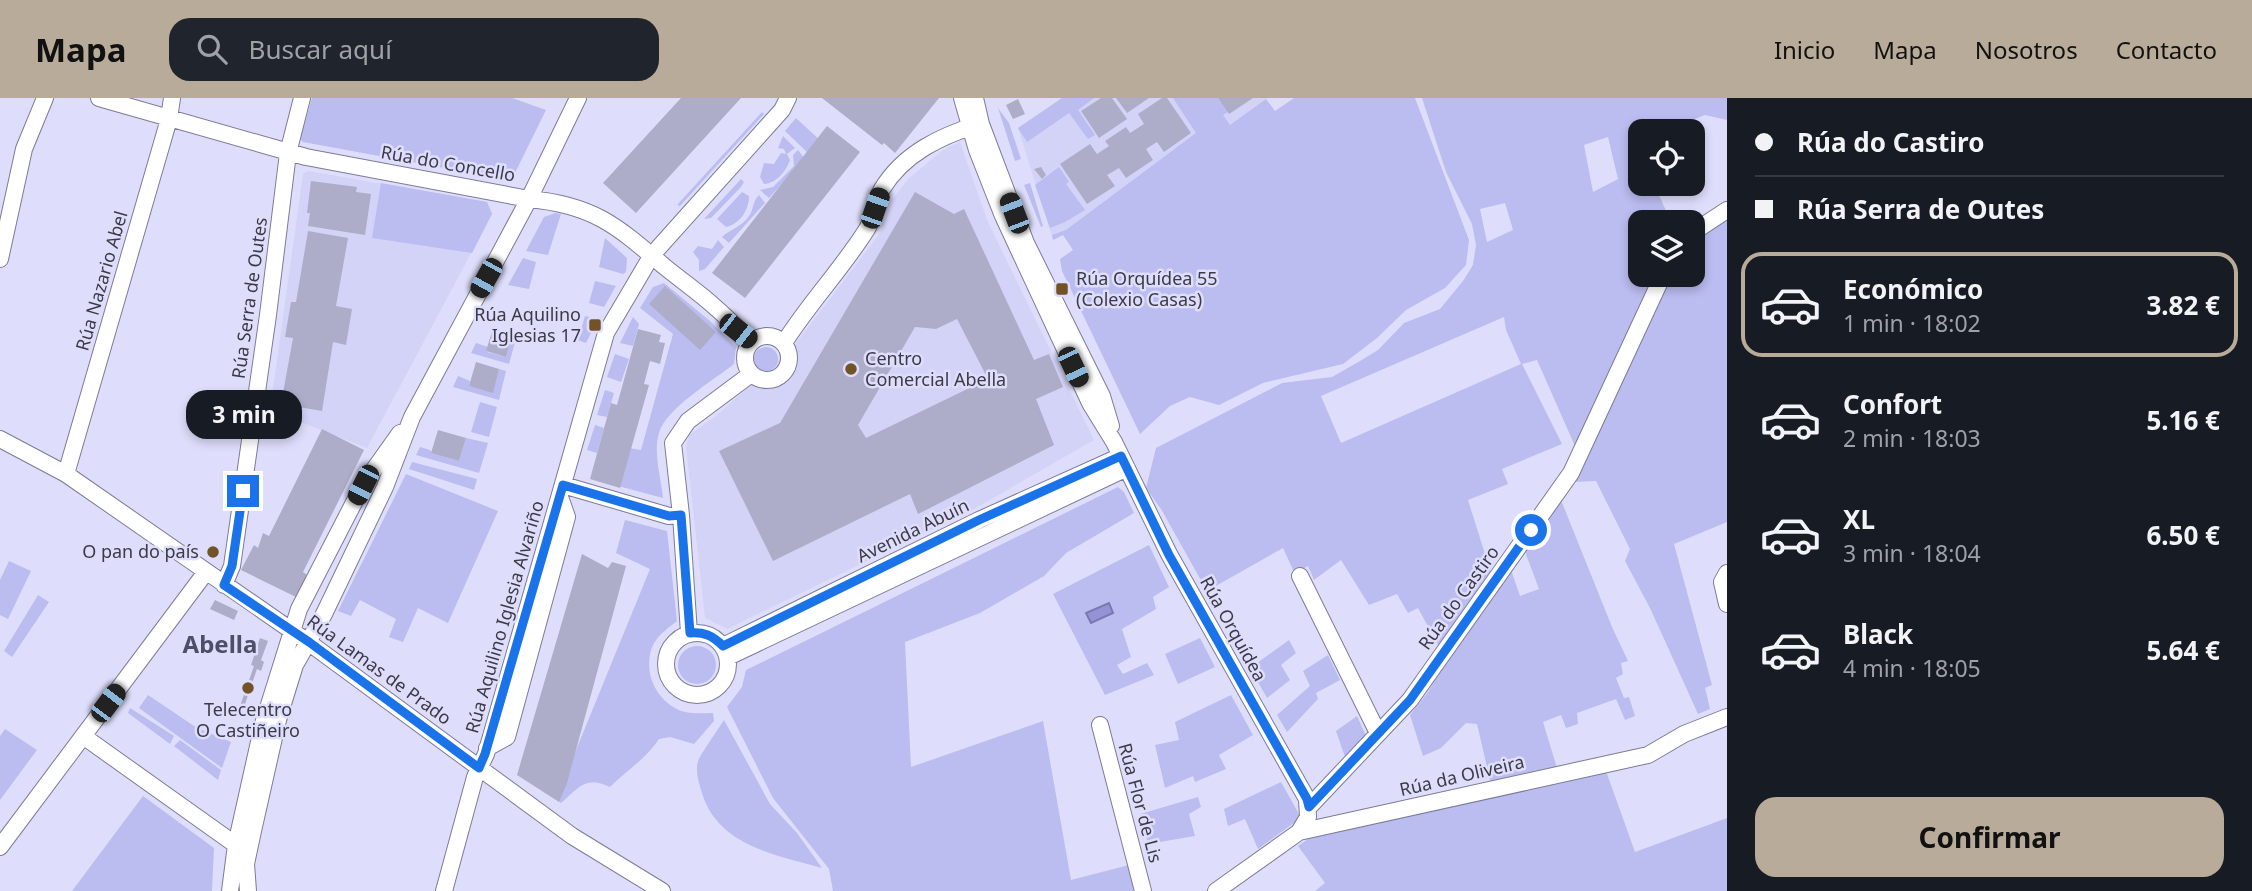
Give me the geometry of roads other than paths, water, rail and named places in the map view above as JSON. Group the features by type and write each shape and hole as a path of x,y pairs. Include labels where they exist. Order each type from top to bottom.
{"street":[{"path":"0,259 24,149 45,98"},
{"name":"Rúa do Concello","path":"99,98 288,153 558,202 601,217 626,233 718,309 752,341"},
{"name":"Rúa Nazario Abel","path":"66,474 173,98"},
{"name":"Rúa Serra de Outes","path":"224,585 232,566 288,153 302,98"},
{"path":"230,891 295,666 324,614 385,487 412,417 578,98"},
{"name":"Rúa Aquilino Iglesia Alvariño","path":"444,891 606,333 652,255 782,110 788,98"},
{"name":"Rúa Orquídea","path":"962,98 975,125 1022,261 1090,403 1121,456 1169,555 1307,799 1309,807"},
{"name":"Rúa Orquídea","path":"975,98 975,125"},
{"path":"784,343 869,227 881,190 899,168 920,150 946,134 975,125"},
{"path":"1705,224 1727,210"},
{"name":"Rúa do Castiro","path":"1309,807 1410,700 1572,473 1657,287"},
{"path":"762,336 774,336 784,343 790,353 789,365 783,375 773,380 761,380 751,374 745,363 745,351 752,341 762,336"},
{"path":"690,633 673,443 688,421 751,374"},
{"path":"247,891 243,846 263,724 302,602 363,485 412,417"},
{"name":"Rúa Lamas de Prado","path":"0,439 66,474 309,642 572,836 662,891"},
{"name":"Avenida Abuín","path":"725,651 856,598 1121,456"},
{"path":"561,491 669,516 681,515"},
{"path":"0,847 206,572"},
{"path":"1727,573 1722,582 1727,604"},
{"path":"1300,576 1378,733"},
{"path":"702,632 714,637 725,651 727,673 718,687 704,695 687,694 680,690 673,685 665,671 666,654 675,640 690,633 702,632"},
{"name":"Rúa da Oliveira","path":"1216,891 1299,832 1648,755 1684,734 1727,717"},
{"name":"Rúa Flor de Lis","path":"1100,725 1143,891"},
{"path":"90,741 243,846"},
{"path":"1299,832 1306,824 1309,807"}],"place":[{"name":"Rúa Orquídea 55 (Colexio Casas)","path":"1062,289"},
{"name":"Rúa Aquilino Iglesias 17","path":"595,325"},
{"name":"Centro Comercial Abella","path":"851,369"},
{"name":"O pan do país","path":"213,552"},
{"name":"Telecentro O Castiñeiro","path":"248,688"}],"district":[{"name":"Abella","path":"220,645"}]}
